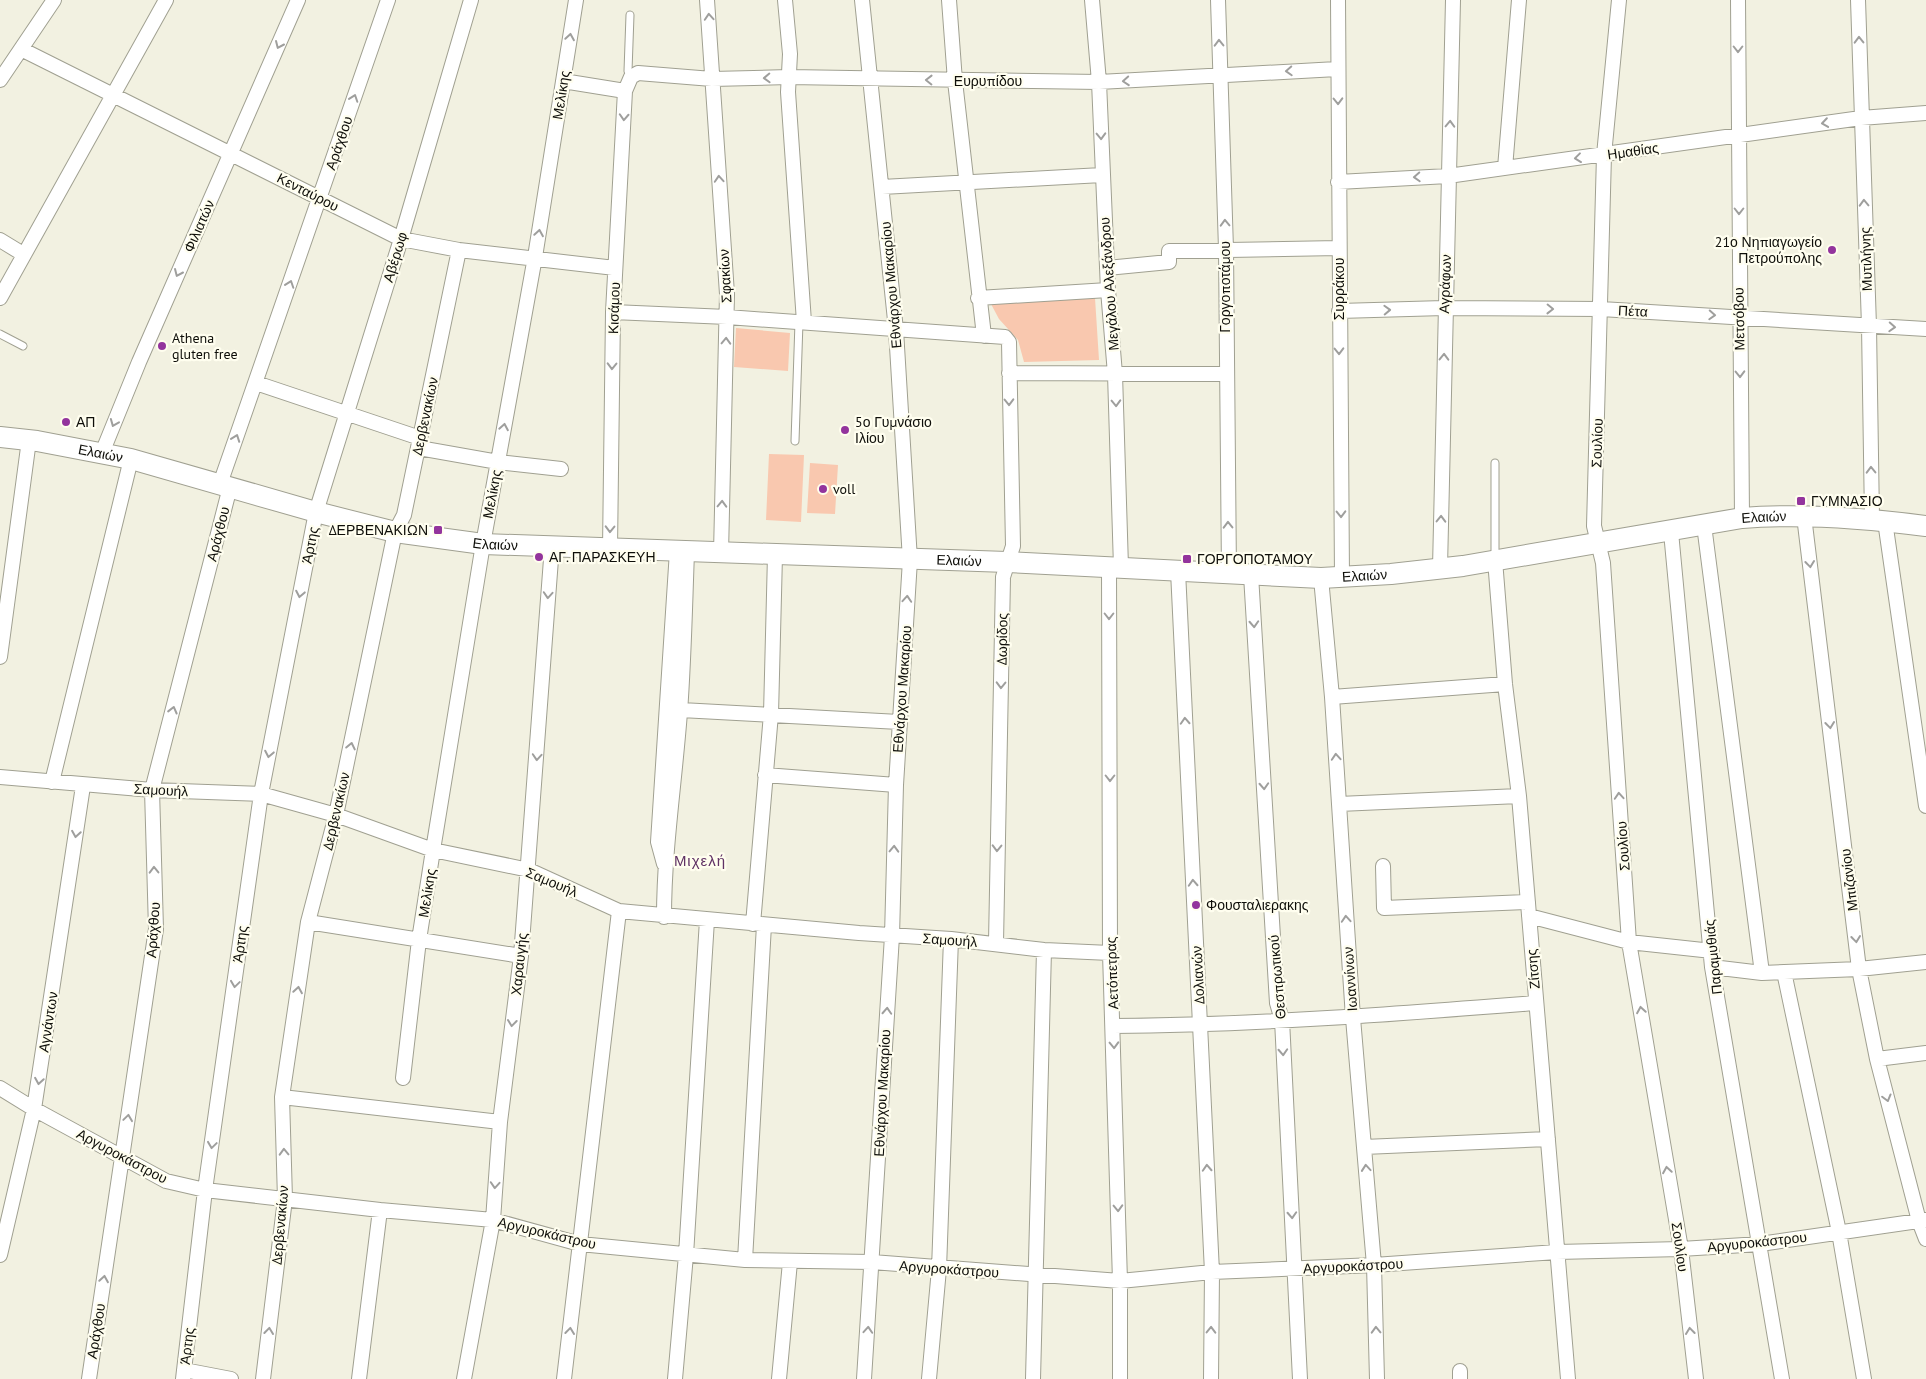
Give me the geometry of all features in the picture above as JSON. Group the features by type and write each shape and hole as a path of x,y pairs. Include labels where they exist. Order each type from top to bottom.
{"street":[{"path":"0,80 54,0"},
{"path":"0,298 166,0"},
{"name":"Φιλιατών","path":"102,452 139,362 298,0"},
{"name":"Αράχθου","path":"89,1379 156,929 152,790 225,485 256,383 388,0"},
{"name":"Αβέρωφ","path":"316,512 400,239 470,0"},
{"name":"Μελίκης","path":"403,1078 419,940 482,544 535,257 576,0"},
{"name":"Σφακίων","path":"708,0 727,294 721,553"},
{"path":"785,0 790,54 788,92 802,322"},
{"name":"Εθνάρχου Μακαρίου","path":"862,0 896,330 910,560 899,722 892,936 864,1379"},
{"path":"613,312 727,317 984,336 978,298 955,81 949,0"},
{"name":"Μεγάλου Αλεξάνδρου","path":"1092,0 1099,82 1108,290 1115,374 1115,567"},
{"name":"Γοργοποτάμου","path":"1218,0 1226,249 1225,374 1228,574"},
{"name":"Συρράκου","path":"1338,0 1342,578"},
{"name":"Αγράφων","path":"1440,568 1444,308 1453,0"},
{"path":"1505,168 1519,0"},
{"name":"Σουλίου","path":"1619,0 1604,155 1594,526 1603,563 1629,942 1681,1250 1696,1379"},
{"name":"Μετσόβου","path":"1738,0 1742,518"},
{"name":"Μυτιλήνης","path":"1858,0 1860,118 1879,520 1926,806"},
{"name":"Κενταύρου","path":"21,49 400,239 459,250 535,257 615,268"},
{"name":"Ευρυπίδου","path":"634,75 712,79 789,77 1099,82 1337,68"},
{"name":"Κισάμου","path":"610,549 615,268 625,91 634,75"},
{"path":"563,81 625,91"},
{"name":"Ημαθίας","path":"1338,182 1448,176 1860,118 1926,113"},
{"path":"882,187 1102,176"},
{"path":"0,240 23,254"},
{"path":"1107,268 1169,262 1169,251 1339,248"},
{"name":"Δερβενακίων","path":"263,1379 285,1199 282,1097 308,922 336,815 395,532 404,515 459,250"},
{"path":"978,298 1108,290"},
{"name":"Πέτα","path":"1339,311 1444,308 1601,309 1926,329"},
{"name":"Δωρίδος","path":"984,336 1005,337 1009,342 1012,546 1003,577 996,944"},
{"path":"1009,373 1225,374"},
{"path":"256,383 347,413 420,443 498,462 561,469"},
{"name":"Ελαιών","path":"0,436 102,452 131,459 316,512 395,532 482,544 1007,562 1342,578 1440,568 1495,560 1598,542 1671,532 1742,518 1804,516 1879,520 1926,526"},
{"path":"0,657 29,440"},
{"path":"52,782 131,459"},
{"name":"Άρτης","path":"183,1375 205,1190 261,794 316,512"},
{"name":"Μπιζανίου","path":"1804,516 1859,969 1877,1059 1923,1221 1926,1238"},
{"path":"1704,525 1762,973"},
{"name":"Παραμυθιάς","path":"1671,532 1712,951 1712,967 1782,1379"},
{"name":"Χαραυγής","path":"464,1379 493,1220 500,1122 521,956 552,546"},
{"path":"664,917 664,866 670,842 680,710 682,551"},
{"path":"664,866 658,842 682,551"},
{"path":"745,1260 765,775 771,714 775,555"},
{"name":"Ζίτσης","path":"1495,560 1505,684 1519,796 1568,1379"},
{"name":"Αετόπετρας","path":"1115,567 1110,953 1114,1026 1120,1282 1120,1379"},
{"name":"Δολιανών","path":"1178,571 1212,1272 1210,1379"},
{"name":"Θεσπρωτικού","path":"1251,575 1278,1003 1282,1020 1300,1379"},
{"name":"Ιωαννίνων","path":"1321,578 1332,698 1353,1018 1374,1265 1377,1379"},
{"path":"1332,698 1505,684"},
{"path":"680,710 899,722"},
{"path":"765,775 896,785"},
{"name":"Σαμουήλ","path":"0,778 83,786 261,794 336,815 433,850 528,870 619,911 664,917 892,936 951,939 1044,950 1110,953"},
{"name":"Αγνάντων","path":"0,1255 34,1109 83,786"},
{"path":"1339,804 1519,796"},
{"path":"1383,866 1384,908 1528,902"},
{"path":"564,1379 619,911"},
{"path":"1529,916 1629,942 1712,951"},
{"path":"675,1379 686,1255 707,920"},
{"path":"308,922 521,956"},
{"path":"928,1379 939,1269 951,939"},
{"path":"1033,1379 1044,950"},
{"path":"1712,967 1762,973 1859,969 1926,962"},
{"path":"1784,972 1839,1232 1864,1379"},
{"path":"1114,1026 1201,1025 1353,1018 1536,1003"},
{"path":"1877,1059 1926,1053"},
{"name":"Αργυροκάστρου","path":"0,1088 34,1109 166,1181 205,1190 380,1210 493,1220 580,1244 745,1260 872,1262 939,1269 1120,1282 1212,1272 1374,1265 1557,1252 1681,1250 1760,1244 1923,1221"},
{"path":"282,1097 500,1122"},
{"path":"1364,1147 1548,1139"},
{"path":"359,1379 380,1210"},
{"path":"779,1379 790,1262"},
{"path":"183,1375 231,1379"}],"lane":[{"path":"630,15 628,71 634,75"},
{"path":"795,441 802,322"},
{"path":"0,334 23,346"},
{"path":"1495,463 1495,560"}],"shaded area":[{"path":"1095,298 1099,360 1024,362 1018,340 999,319 991,304"},
{"path":"736,328 790,333 788,371 734,367"},
{"path":"769,454 804,455 801,522 766,520"},
{"name":"voll","path":"810,463 838,465 835,514 807,513"}],"place":[{"name":"21ο Νηπιαγωγείο Πετρούπολης","path":"1832,250"},
{"name":"Athena gluten free","path":"162,346"},
{"name":"ΑΠ","path":"66,422"},
{"name":"5ο Γυμνάσιο Ιλίου","path":"845,430"},
{"name":"voll","path":"823,489"},
{"name":"ΓΥΜΝΑΣΙΟ","path":"1801,501"},
{"name":"ΔΕΡΒΕΝΑΚΙΩΝ","path":"438,530"},
{"name":"ΑΓ. ΠΑΡΑΣΚΕΥΗ","path":"539,557"},
{"name":"ΓΟΡΓΟΠΟΤΑΜΟΥ","path":"1187,559"},
{"name":"Φουσταλιερακης","path":"1196,905"}],"district":[{"name":"Μιχελή","path":"700,860"}]}
